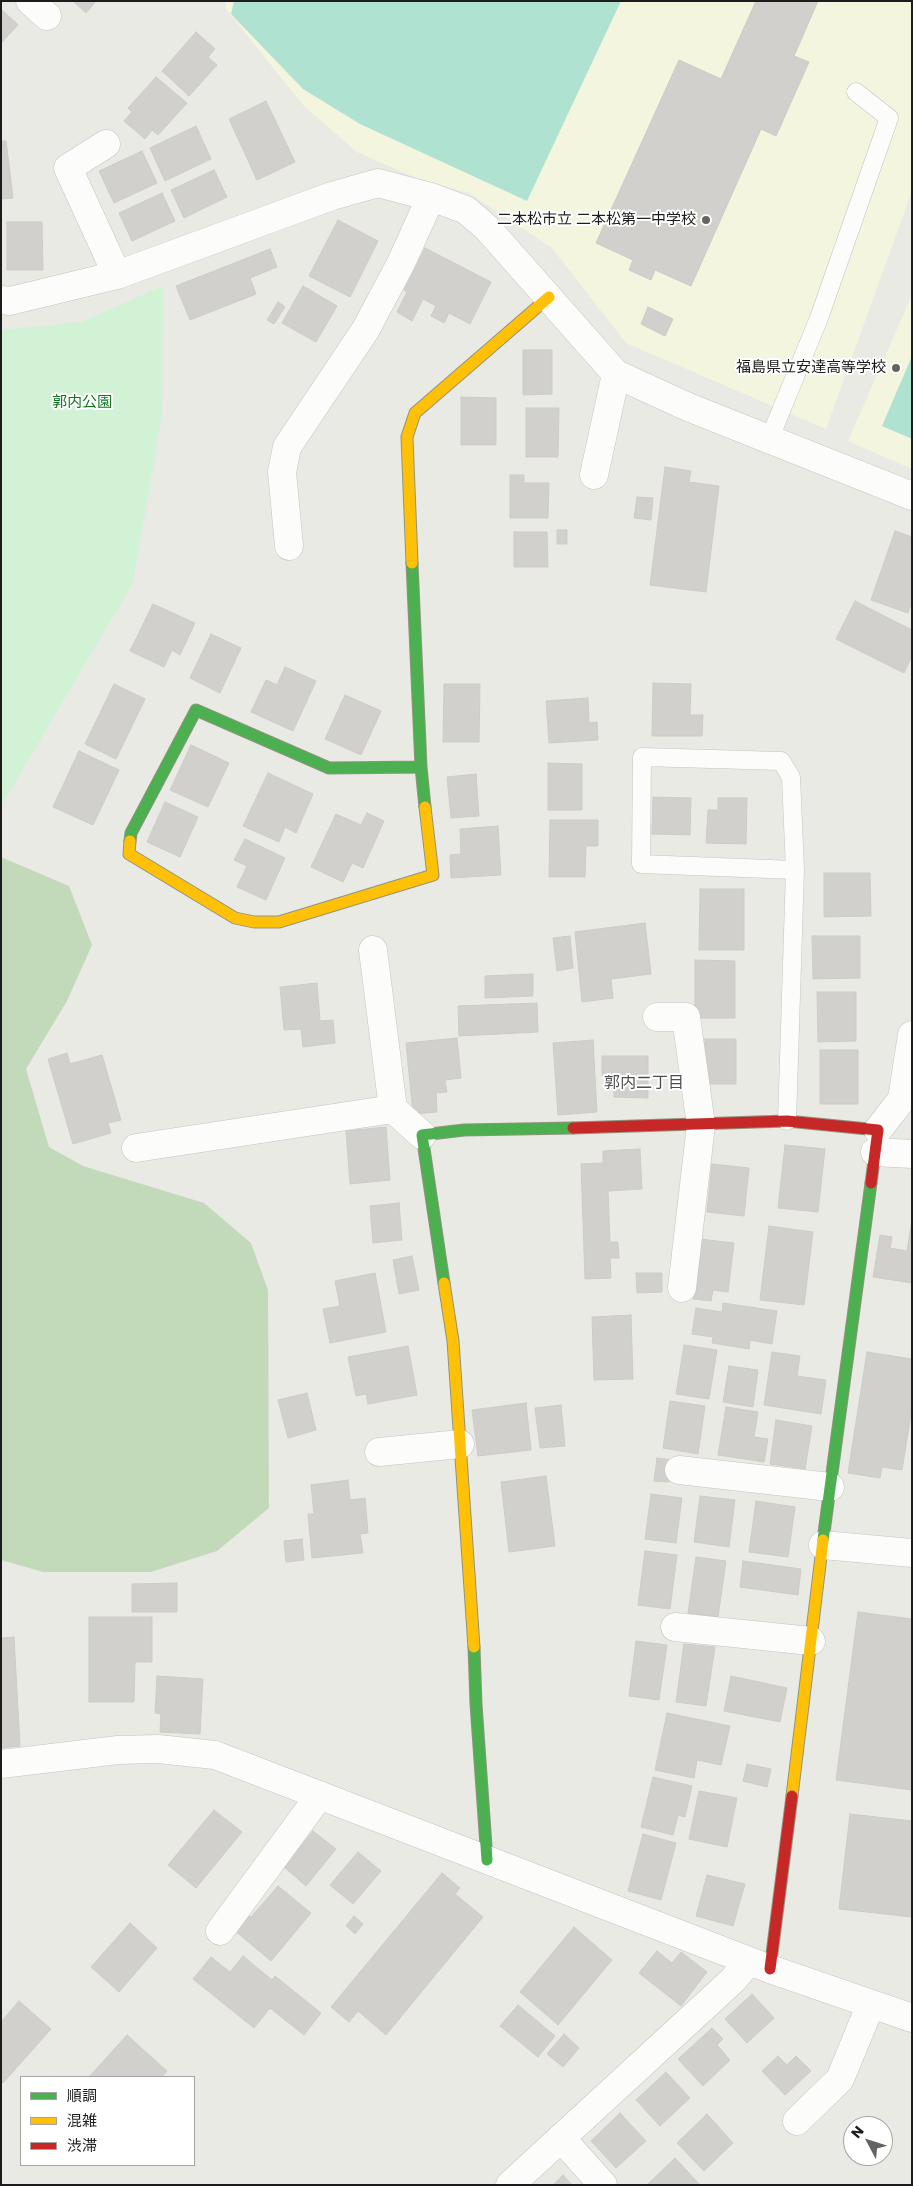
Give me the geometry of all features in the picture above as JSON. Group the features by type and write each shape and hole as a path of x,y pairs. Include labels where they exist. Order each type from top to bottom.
{"street":[{"path":"106,144 68,168 117,275"},
{"path":"1,300 10,301 117,275 332,196 378,183 431,197 466,210 488,229 616,374 688,407 912,496"},
{"path":"289,546 282,472 287,447 366,329 431,197"},
{"path":"421,767 329,768 196,710 131,833 129,854 235,918 254,922 279,922 433,875 421,767 408,437 415,413 549,297"},
{"path":"594,475 616,374"},
{"path":"373,950 393,1109 422,1135 453,1340 473,1612 476,1704 487,1860"},
{"path":"657,1018 686,1017 701,1125 682,1288"},
{"path":"759,1965 811,1641 877,1141 902,1099 912,1035"},
{"path":"136,1148 393,1109"},
{"path":"422,1135 464,1130 701,1125 787,1121 877,1141 912,1154"},
{"path":"379,1452 460,1444"},
{"path":"680,1470 830,1487"},
{"path":"823,1545 912,1553"},
{"path":"675,1627 811,1641"},
{"path":"1,1764 118,1750 158,1749 215,1755 759,1965 912,2018"},
{"path":"220,1931 320,1795"},
{"path":"510,2185 733,1980 759,1965"},
{"path":"797,2121 840,2079 871,2004"},
{"path":"561,2138 603,2185"}],"lane":[{"path":"769,440 819,318 889,118 856,92"},
{"path":"787,1121 795,870 791,776 781,761 642,757 641,864 795,870"}],"shaded area":[{"name":"二本松市立 二本松第一中学校","path":"226,1 912,1 912,191 826,429 626,343 552,248 469,193 421,180 357,152 304,106 226,9"},
{"name":"福島県立安達高等学校","path":"912,295 912,469 848,441"}],"green space":[{"path":"234,1 621,1 527,201 360,124 303,89 231,14"},
{"name":"郭内公園","path":"163,286 162,415 133,583 1,806 1,330 81,322"},
{"path":"912,356 912,439 882,426"},
{"path":"1,857 69,886 92,945 67,1001 26,1069 49,1147 83,1166 204,1203 251,1243 268,1290 269,1508 217,1551 151,1572 43,1572 1,1560"}],"building":[{"path":"73,1 96,1 86,13"},
{"path":"756,1 818,1 794,56 809,62 776,136 761,129 691,286 655,270 651,280 629,270 633,260 596,243 679,60 721,79"},
{"path":"1,9 18,25 1,43"},
{"path":"196,32 215,49 208,57 217,65 189,96 162,71"},
{"path":"156,77 187,103 158,135 152,130 145,139 124,121 132,112 128,108"},
{"path":"266,101 295,162 257,180 229,119"},
{"path":"196,126 211,159 165,181 150,148"},
{"path":"1,141 6,141 13,198 1,199"},
{"path":"142,151 157,183 114,203 99,171"},
{"path":"214,170 227,197 184,218 171,190"},
{"path":"162,193 175,221 132,241 119,213"},
{"path":"338,220 378,241 350,297 309,276"},
{"path":"7,222 42,222 43,270 7,270"},
{"path":"425,248 491,282 470,324 449,313 444,323 431,316 436,306 423,299 412,321 397,312 407,292 404,290"},
{"path":"270,249 277,267 250,278 256,294 190,320 176,286"},
{"path":"303,286 337,306 316,342 282,323"},
{"path":"278,302 285,307 274,324 267,320"},
{"path":"648,307 673,319 665,336 641,324"},
{"path":"523,350 552,350 552,394 523,395"},
{"path":"461,397 496,398 496,445 461,445"},
{"path":"526,408 559,408 558,457 526,457"},
{"path":"665,467 691,471 689,482 719,486 706,592 650,585"},
{"path":"510,475 524,475 524,483 549,483 548,518 510,518"},
{"path":"637,497 653,498 651,520 634,518"},
{"path":"557,530 567,530 567,544 557,544"},
{"path":"895,531 912,537 912,601 908,613 871,600"},
{"path":"514,532 547,532 548,567 514,567"},
{"path":"855,601 912,630 912,656 904,673 836,639"},
{"path":"153,604 195,623 180,655 172,650 164,667 130,651"},
{"path":"211,634 241,648 220,693 190,678"},
{"path":"285,667 316,681 293,731 251,712 266,680 277,685"},
{"path":"653,683 691,684 690,715 703,715 702,736 652,736"},
{"path":"114,684 145,699 116,759 85,744"},
{"path":"444,684 480,684 479,742 443,742"},
{"path":"345,695 381,711 361,755 325,739"},
{"path":"588,698 589,723 597,722 598,740 549,743 546,701"},
{"path":"191,745 229,763 208,807 170,790"},
{"path":"79,751 119,770 93,825 53,807"},
{"path":"548,763 582,764 582,810 548,810"},
{"path":"268,773 313,794 296,833 285,827 279,842 243,826"},
{"path":"476,774 479,816 451,818 447,777"},
{"path":"653,797 691,798 690,835 652,834"},
{"path":"718,798 747,798 746,844 706,843 708,810 718,810"},
{"path":"165,802 198,817 180,857 147,842"},
{"path":"367,813 384,821 363,868 352,863 343,882 311,867 336,814 361,825"},
{"path":"550,820 598,820 598,846 586,846 585,877 549,877"},
{"path":"498,826 501,875 451,878 450,855 461,854 460,829"},
{"path":"245,839 285,858 266,900 237,887 247,866 234,860"},
{"path":"824,873 870,873 871,916 824,917"},
{"path":"700,889 744,889 744,950 699,950"},
{"path":"645,923 651,974 611,979 613,998 582,1002 575,932"},
{"path":"570,936 573,968 557,971 553,938"},
{"path":"812,936 860,936 860,978 813,979"},
{"path":"695,960 735,961 735,1018 695,1018"},
{"path":"533,974 533,996 485,998 485,976"},
{"path":"317,983 320,1021 333,1020 335,1043 303,1047 301,1029 284,1030 280,987"},
{"path":"817,992 856,992 856,1041 818,1042"},
{"path":"537,1003 538,1032 459,1036 458,1006"},
{"path":"457,1038 461,1078 445,1080 447,1092 436,1093 437,1112 413,1114 406,1043"},
{"path":"705,1039 736,1039 736,1084 704,1084"},
{"path":"593,1040 597,1112 558,1115 553,1043"},
{"path":"820,1050 858,1050 858,1104 820,1104"},
{"path":"67,1053 70,1064 102,1055 121,1120 108,1123 111,1133 73,1144 48,1059"},
{"path":"602,1056 648,1056 648,1098 614,1097 614,1076 602,1076"},
{"path":"386,1127 390,1180 350,1184 346,1131"},
{"path":"785,1145 825,1149 818,1212 778,1208"},
{"path":"640,1149 642,1189 608,1191 610,1242 618,1242 619,1258 610,1258 611,1278 585,1279 581,1164 603,1163 603,1151"},
{"path":"712,1164 749,1168 744,1216 707,1212"},
{"path":"399,1203 402,1240 373,1243 370,1206"},
{"path":"912,1220 912,1283 873,1277 880,1235 892,1237 890,1248 907,1251"},
{"path":"769,1226 813,1232 804,1305 760,1300"},
{"path":"700,1239 734,1243 728,1292 713,1290 711,1301 693,1299"},
{"path":"412,1256 419,1290 399,1294 393,1260"},
{"path":"375,1273 386,1332 330,1343 323,1309 340,1306 335,1281"},
{"path":"636,1273 662,1273 662,1292 637,1293"},
{"path":"723,1303 777,1311 772,1344 750,1340 749,1349 712,1343 713,1337 692,1334 696,1308 722,1312"},
{"path":"631,1315 633,1379 594,1380 592,1317"},
{"path":"684,1345 717,1350 709,1399 676,1394"},
{"path":"408,1346 417,1395 368,1404 366,1394 356,1396 348,1357"},
{"path":"772,1352 800,1356 797,1376 826,1380 821,1414 764,1405"},
{"path":"867,1352 912,1359 912,1408 902,1470 882,1467 880,1478 848,1473"},
{"path":"729,1366 758,1370 753,1407 723,1402"},
{"path":"307,1393 316,1430 288,1438 278,1400"},
{"path":"670,1401 705,1406 698,1454 663,1448"},
{"path":"526,1403 531,1450 478,1456 472,1410"},
{"path":"561,1405 565,1446 540,1448 535,1408"},
{"path":"726,1407 758,1412 754,1437 768,1439 764,1462 718,1455"},
{"path":"776,1420 812,1426 805,1469 770,1464"},
{"path":"657,1458 672,1460 669,1482 654,1481"},
{"path":"546,1476 555,1546 509,1552 501,1482"},
{"path":"348,1480 350,1500 365,1498 368,1533 360,1534 363,1553 312,1558 308,1514 314,1514 311,1485"},
{"path":"651,1494 682,1498 676,1543 645,1539"},
{"path":"700,1496 735,1500 729,1547 694,1542"},
{"path":"756,1501 795,1507 788,1557 749,1552"},
{"path":"302,1539 304,1560 286,1562 284,1541"},
{"path":"645,1551 677,1555 670,1609 638,1605"},
{"path":"696,1557 726,1561 718,1617 688,1613"},
{"path":"743,1561 801,1569 798,1595 740,1587"},
{"path":"177,1583 177,1612 132,1612 132,1584"},
{"path":"858,1612 912,1619 912,1790 836,1780"},
{"path":"89,1617 152,1617 152,1662 135,1662 134,1702 89,1702"},
{"path":"14,1637 20,1746 1,1748 1,1638"},
{"path":"636,1641 667,1645 659,1700 629,1696"},
{"path":"684,1644 715,1647 706,1706 676,1702"},
{"path":"157,1676 203,1679 200,1734 160,1732 161,1714 155,1713"},
{"path":"731,1676 787,1688 780,1722 724,1711"},
{"path":"667,1713 730,1726 721,1765 697,1760 694,1778 655,1770"},
{"path":"747,1764 771,1769 767,1787 743,1781"},
{"path":"653,1777 692,1786 685,1817 678,1815 673,1835 641,1827"},
{"path":"699,1791 737,1798 727,1847 689,1839"},
{"path":"214,1810 242,1832 196,1888 168,1865"},
{"path":"850,1814 912,1821 912,1917 839,1909"},
{"path":"313,1831 336,1849 306,1886 284,1867"},
{"path":"643,1834 676,1843 661,1900 628,1891"},
{"path":"358,1852 381,1871 353,1904 330,1885"},
{"path":"442,1873 460,1888 455,1894 483,1917 386,2035 358,2011 349,2022 331,2007"},
{"path":"707,1875 745,1884 733,1926 696,1916"},
{"path":"278,1886 311,1913 271,1961 234,1930 247,1914 251,1917"},
{"path":"354,1916 363,1924 355,1934 346,1926"},
{"path":"130,1923 157,1948 119,1992 91,1967"},
{"path":"574,1927 612,1960 558,2025 520,1992"},
{"path":"657,1951 672,1963 681,1952 707,1972 681,2006 639,1973"},
{"path":"243,1956 272,1980 275,1976 321,2013 304,2035 270,2008 254,2028 193,1979 211,1957 230,1972"},
{"path":"752,1994 774,2018 747,2043 725,2019"},
{"path":"19,2001 51,2029 3,2083 1,2081 1,2022"},
{"path":"518,2005 555,2036 538,2057 500,2026"},
{"path":"712,2028 723,2039 717,2045 730,2060 703,2086 678,2059"},
{"path":"564,2034 579,2048 563,2067 547,2054"},
{"path":"127,2035 167,2071 163,2076 90,2076"},
{"path":"778,2056 787,2065 796,2056 811,2071 785,2095 762,2071"},
{"path":"666,2072 690,2098 660,2126 636,2100"},
{"path":"620,2113 646,2141 616,2168 591,2141"},
{"path":"707,2114 733,2143 704,2171 677,2143"},
{"path":"675,2158 700,2185 647,2185"},
{"path":"563,2175 572,2185 553,2185"}],"traffic: fast":[{"path":"412,563 421,767 425,807"},
{"path":"130,841 131,833 196,710 329,768 421,767"},
{"path":"444,1283 422,1135 464,1130 573,1128"},
{"path":"823,1540 871,1183"},
{"path":"474,1647 487,1860"}],"traffic: slow":[{"path":"412,563 407,437 415,413 549,297"},
{"path":"130,841 129,854 235,918 254,922 279,922 433,875 425,807"},
{"path":"444,1283 453,1341 474,1647"},
{"path":"792,1796 823,1540"}],"traffic: jam":[{"path":"573,1128 787,1121 878,1130 871,1183"},
{"path":"770,1969 792,1796"}],"place":[{"name":"二本松市立 二本松第一中学校","path":"706,220"},
{"name":"福島県立安達高等学校","path":"896,368"}],"district":[{"name":"郭内二丁目","path":"644,1084"}]}
